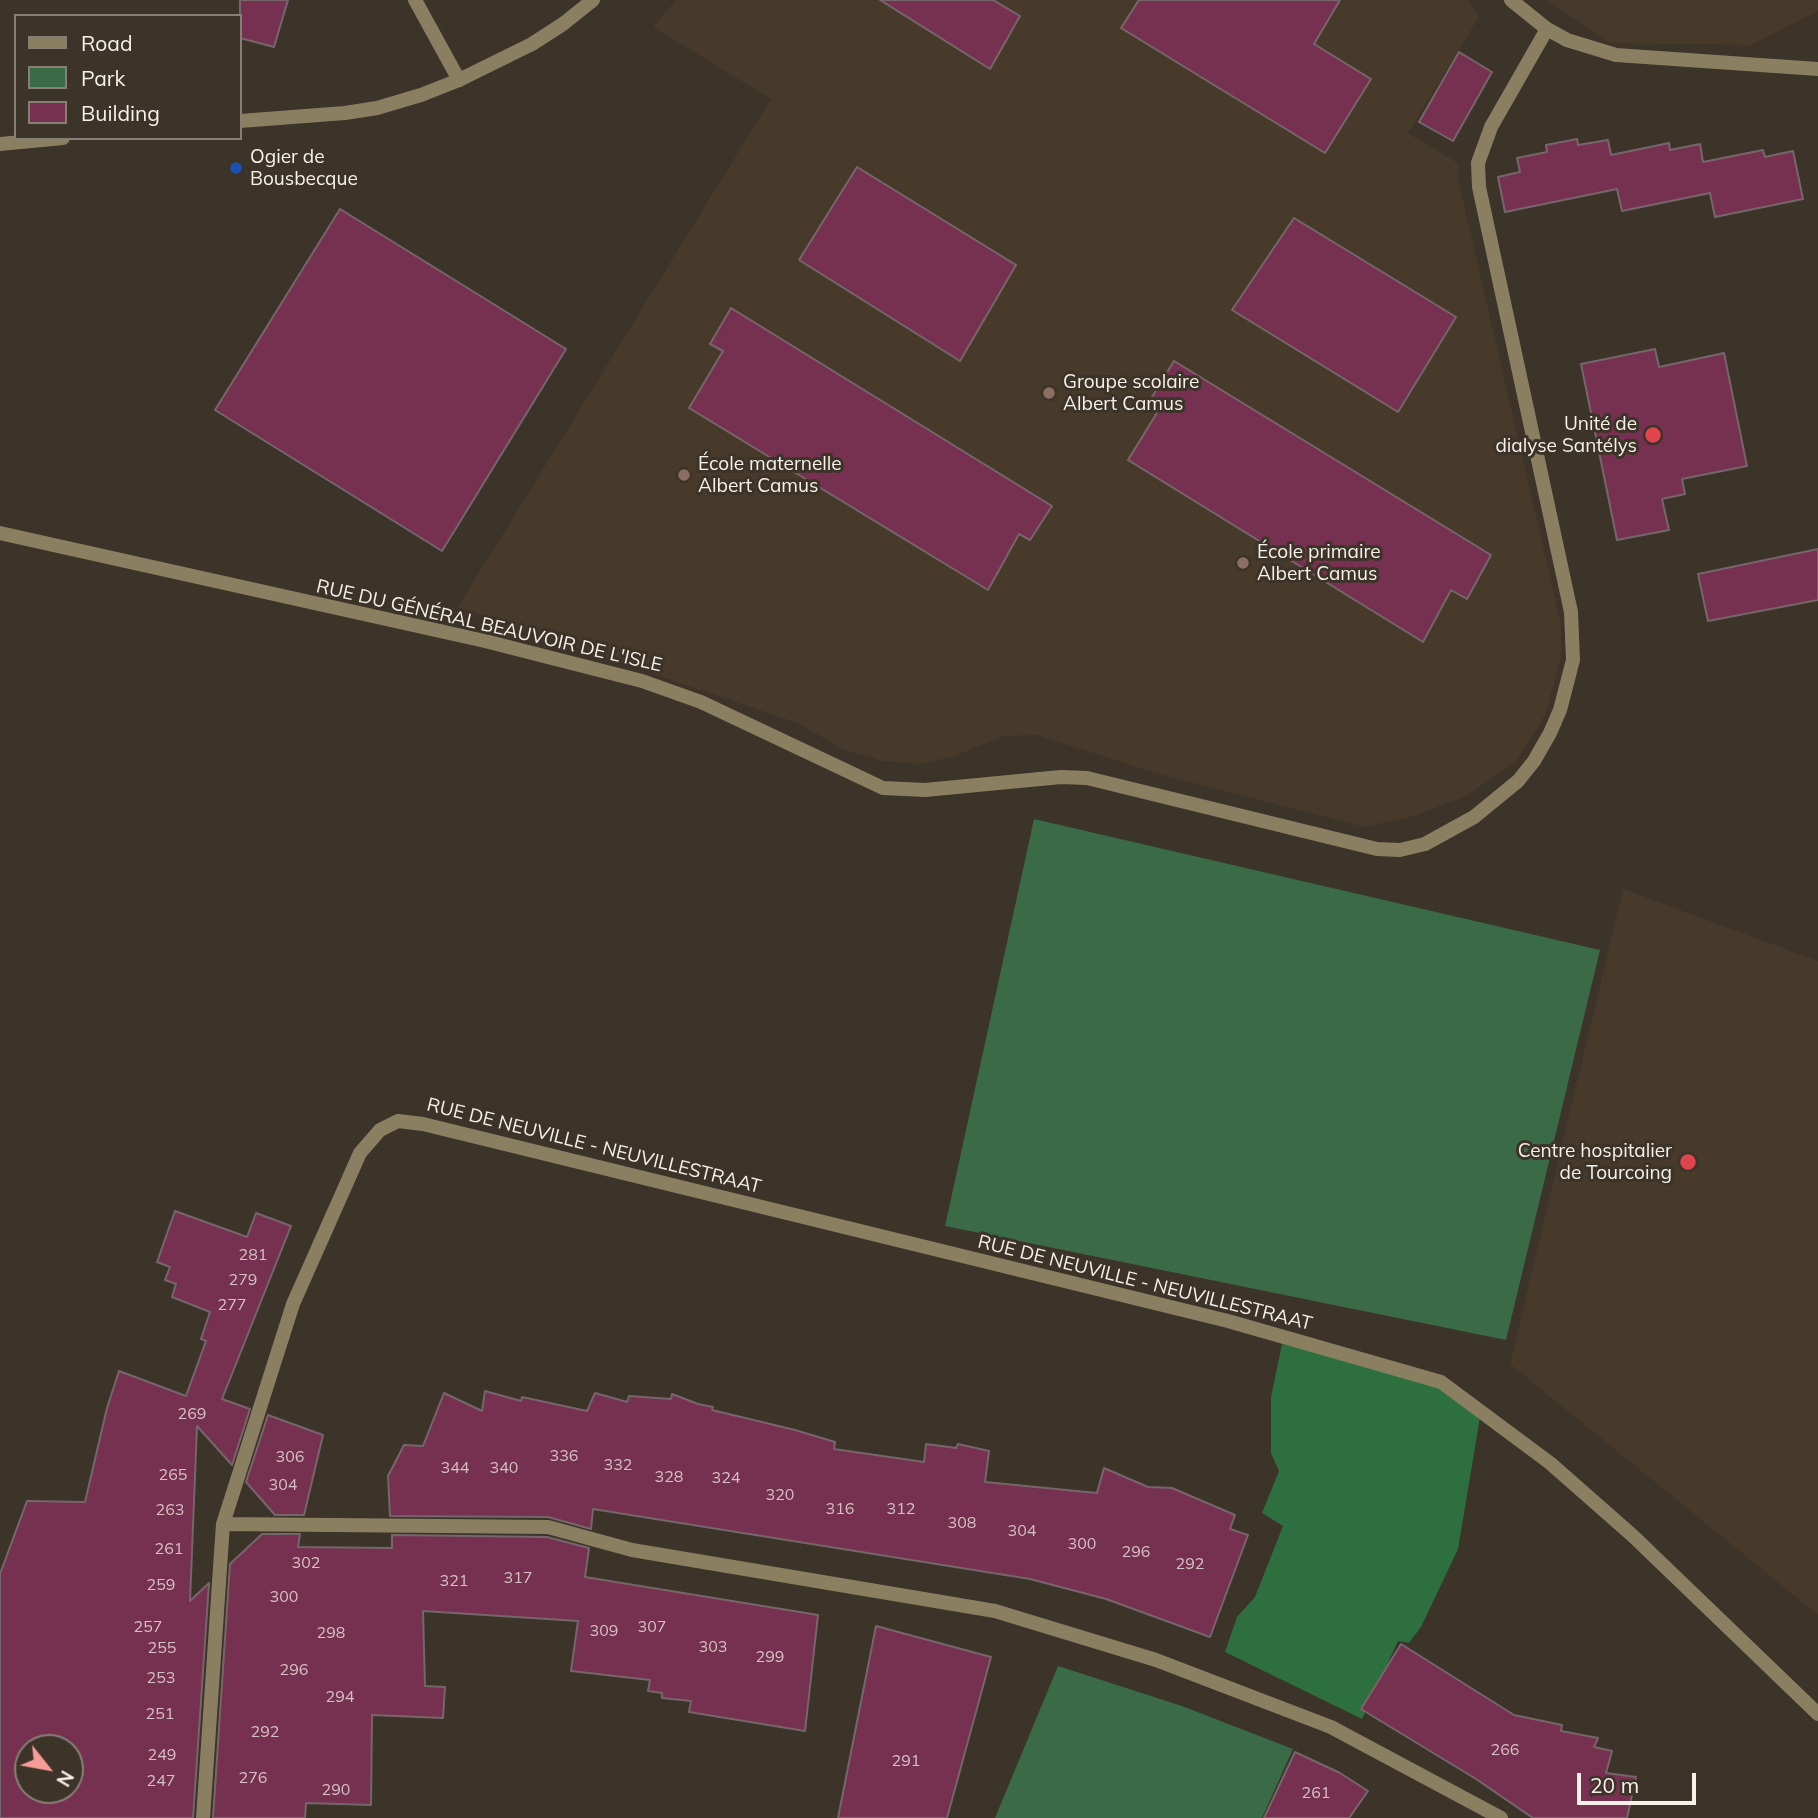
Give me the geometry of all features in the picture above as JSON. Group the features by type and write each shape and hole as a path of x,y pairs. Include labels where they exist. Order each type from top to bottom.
{"street":[{"path":"415,0 458,80"},
{"path":"242,121 315,117 377,108 421,95 532,44 564,24 593,0"},
{"path":"1511,0 1547,29 1579,45 1616,55 1818,69"},
{"name":"RUE DU GÉNÉRAL BEAUVOIR DE L'ISLE","path":"0,533 485,641 661,687 701,702 883,788 925,790 1061,777 1087,778 1377,849 1400,850 1424,844 1474,817 1518,781 1534,761 1560,710 1573,660 1571,612 1479,187 1478,163 1491,127 1547,29"},
{"path":"0,144 42,140"},
{"name":"RUE DE NEUVILLE - NEUVILLESTRAAT","path":"203,1818 223,1524 293,1304 360,1153 380,1130 398,1121 423,1124 1228,1321 1441,1382 1550,1463 1633,1536 1818,1714"},
{"path":"223,1524 548,1527 632,1550 995,1611 1156,1660 1331,1727 1501,1818"}],"shaded area":[{"name":"Groupe scolaire Albert Camus","path":"676,0 1468,0 1479,17 1408,133 1458,163 1458,179 1561,624 1561,658 1545,715 1518,759 1468,795 1415,816 1364,827 1159,774 1037,735 1004,736 954,756 920,764 882,761 840,748 800,724 458,607 771,99 653,27"},
{"path":"1547,0 1818,0 1818,11 1751,45 1610,43"},
{"name":"Centre hospitalier de Tourcoing","path":"1623,889 1818,961 1818,1615 1510,1364"}],"green space":[{"path":"1034,819 1600,950 1506,1340 945,1226"},
{"path":"1282,1344 1441,1382 1481,1411 1458,1549 1421,1627 1409,1643 1398,1641 1362,1719 1225,1652 1237,1617 1255,1597 1283,1526 1262,1513 1279,1471 1271,1453 1271,1397"},
{"path":"1058,1666 1182,1706 1293,1749 1262,1818 995,1818"}],"building":[{"path":"240,0 288,0 274,47 242,39"},
{"path":"880,0 993,0 1020,16 990,69"},
{"path":"1139,0 1340,0 1314,44 1371,79 1325,153 1121,28"},
{"path":"1459,52 1492,72 1453,141 1419,122"},
{"path":"1577,139 1578,145 1608,140 1611,155 1669,143 1670,150 1700,144 1703,162 1763,150 1765,157 1793,151 1803,199 1715,217 1710,193 1622,211 1617,189 1505,212 1498,177 1520,172 1517,158 1547,152 1546,145"},
{"path":"857,167 1016,265 960,361 799,260"},
{"path":"340,209 566,349 442,551 215,410"},
{"path":"1294,218 1456,317 1398,412 1232,310"},
{"path":"731,308 1052,506 1030,540 1019,534 988,590 689,408 723,351 710,344"},
{"path":"1655,349 1659,367 1724,353 1747,466 1682,479 1685,494 1662,499 1669,530 1617,540 1581,364"},
{"path":"1174,361 1491,555 1467,599 1451,590 1423,642 1128,460 1160,408 1149,402"},
{"path":"1818,549 1818,600 1708,621 1698,574"},
{"path":"175,1211 247,1237 256,1213 291,1226 222,1399 250,1409 232,1465 197,1426 190,1601 209,1583 193,1818 0,1818 0,1574 27,1501 85,1502 107,1408 119,1371 186,1396 206,1341 201,1339 210,1312 172,1297 176,1284 165,1280 170,1267 157,1262"},
{"path":"485,1391 521,1401 522,1397 587,1411 595,1393 627,1402 629,1396 671,1399 672,1394 713,1407 712,1410 835,1442 834,1449 924,1462 926,1444 956,1448 958,1444 989,1451 985,1482 1097,1493 1104,1468 1148,1487 1172,1488 1235,1515 1230,1529 1248,1535 1210,1637 1106,1599 1030,1579 593,1509 591,1529 548,1517 390,1516 388,1476 404,1445 423,1446 444,1393 482,1411"},
{"path":"268,1415 323,1435 304,1515 275,1515 246,1482"},
{"path":"262,1534 300,1534 298,1547 392,1548 392,1535 547,1537 589,1548 585,1577 818,1615 805,1731 689,1712 691,1701 662,1698 662,1693 648,1691 650,1680 571,1671 578,1621 423,1611 425,1686 445,1687 443,1718 372,1715 371,1805 306,1803 305,1818 213,1818 230,1564"},
{"path":"876,1626 991,1657 947,1818 838,1818"},
{"path":"1401,1644 1514,1715 1562,1725 1561,1731 1598,1738 1594,1747 1612,1751 1606,1773 1636,1777 1627,1818 1533,1818 1476,1779 1361,1709"},
{"path":"1295,1752 1340,1773 1368,1791 1349,1818 1264,1818"}],"place":[{"name":"Ogier de Bousbecque","path":"236,168"},
{"name":"Groupe scolaire Albert Camus","path":"1049,393"},
{"name":"Unité de dialyse Santélys","path":"1653,435"},
{"name":"École maternelle Albert Camus","path":"684,475"},
{"name":"École primaire Albert Camus","path":"1243,563"},
{"name":"Centre hospitalier de Tourcoing","path":"1688,1162"}]}
